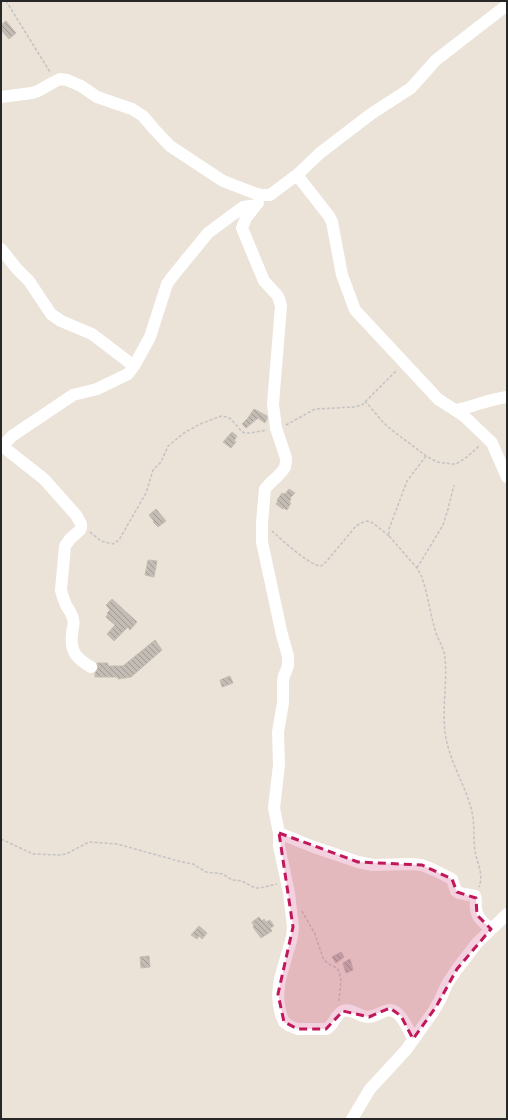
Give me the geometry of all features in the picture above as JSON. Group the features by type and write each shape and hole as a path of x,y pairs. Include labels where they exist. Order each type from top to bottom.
{"street":[{"path":"242,228 246,218 256,205 298,174 320,153 371,114 411,88 436,60 507,5"},
{"path":"1,97 32,94 60,79 67,80 81,86 97,98 132,109 143,116 170,146 218,178 254,193 270,195"},
{"path":"298,174 300,179 332,222 342,275 355,310 438,399 464,416 492,443 507,477"},
{"path":"91,667 80,661 73,650 73,619 62,596 61,590 65,546 82,528 81,524 76,514 44,479 2,447 12,436 72,395 105,386 128,374 150,337 167,284 172,277 213,228 242,207 256,205"},
{"path":"234,214 242,228 264,281 277,295 281,306 273,404 276,428 286,458 285,467 265,489 262,523 262,542 277,614 288,656 288,666 283,681 283,703 277,737 279,765 274,808 279,833 279,846 289,893 293,927 292,937 280,979 278,994 281,1015 284,1022 294,1028 326,1029 334,1023 338,1014 343,1011 347,1010 369,1017 388,1009 401,1016 413,1039"},
{"path":"1,249 29,281 51,314 61,321 92,334 134,366"},
{"path":"456,410 497,398 507,397"},
{"path":"279,833 358,862 373,865 422,865 434,870 452,879 455,888 459,893 474,896 476,898 477,915 491,930"},
{"path":"352,1119 370,1089 406,1050 436,1007 447,984 457,969 477,943 507,914"}],"path":[{"path":"6,1 48,68 54,82"},
{"path":"82,528 90,532 101,541 113,544 118,540 146,493 153,470 161,462 168,446 184,433 200,424 221,416 227,417 231,419 242,432 250,433 276,428 315,409 354,407 362,404 396,371 407,365"},
{"path":"365,401 384,423 426,456 441,463 456,464 467,457 487,438"},
{"path":"389,536 389,529 407,482 426,456"},
{"path":"417,568 443,526 454,485"},
{"path":"262,523 308,560 317,566 322,566 356,526 367,521 373,523 389,536 417,568 423,580 436,633 446,659 444,712 446,735 448,749 472,813 475,851 481,883 474,896"},
{"path":"1,839 33,854 60,855 66,854 89,842 110,843 193,864 206,872 223,874 232,880 242,881 254,888 287,882"},
{"path":"300,907 315,934 323,958 327,963 339,971 340,981 338,1014"}],"highlighted area":[{"path":"279,833 358,862 422,865 452,879 457,892 476,898 477,915 491,929 457,969 436,1007 413,1039 401,1016 390,1008 369,1017 343,1011 326,1029 298,1029 284,1022 278,994 293,927"}],"building":[{"path":"6,21 16,33 9,39 1,30 1,25"},
{"path":"254,409 267,416 267,419 265,423 258,418 246,428 242,424"},
{"path":"232,432 237,436 234,441 236,442 231,448 223,442"},
{"path":"289,489 295,493 290,498 291,499 289,502 291,503 287,510 276,504 282,493 285,494"},
{"path":"156,509 166,521 158,527 149,515"},
{"path":"148,560 157,561 154,577 145,575"},
{"path":"112,599 137,622 130,630 128,627 114,641 107,634 115,625 106,617 110,610 106,605"},
{"path":"155,640 162,650 131,677 118,679 118,677 95,677 95,673 98,668 97,663 108,663 108,666 123,666"},
{"path":"230,676 233,683 222,687 220,680"},
{"path":"259,917 262,921 264,919 266,922 270,920 274,926 270,928 272,931 261,938 253,927 252,922"},
{"path":"199,926 207,933 202,939 199,936 197,939 191,935"},
{"path":"341,952 344,957 336,963 332,957"},
{"path":"149,956 150,967 141,968 140,957"},
{"path":"350,959 353,970 346,973 343,963"}]}
